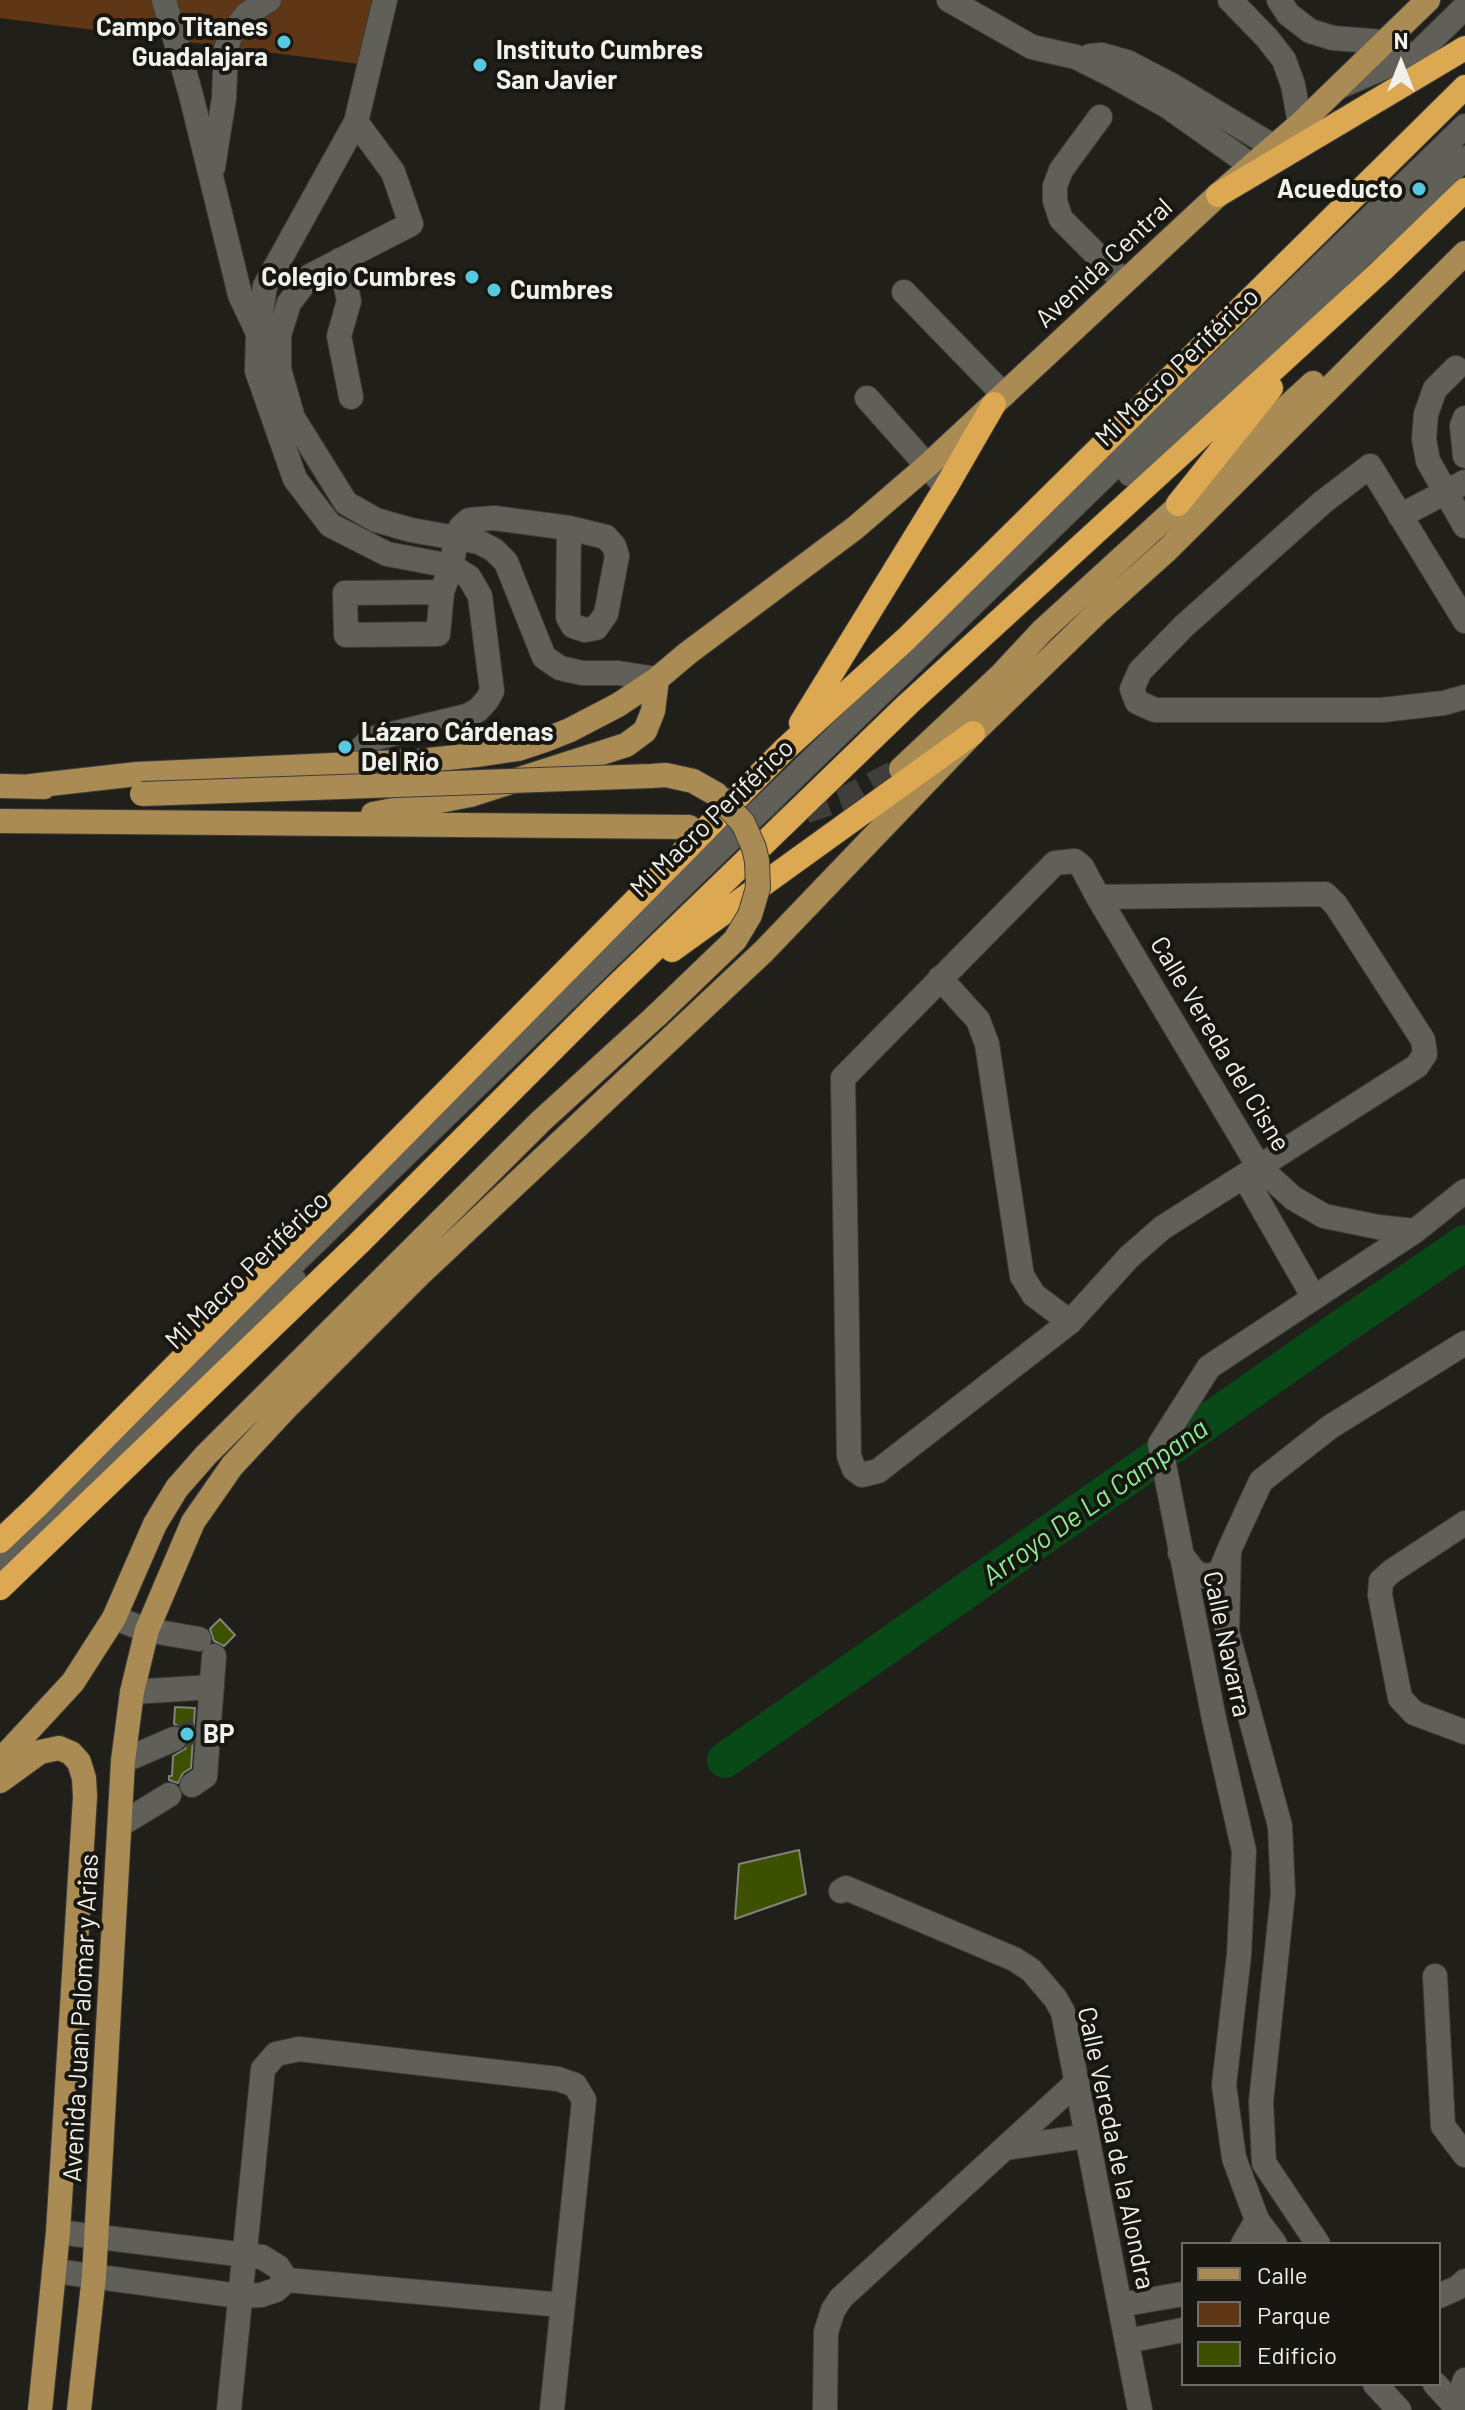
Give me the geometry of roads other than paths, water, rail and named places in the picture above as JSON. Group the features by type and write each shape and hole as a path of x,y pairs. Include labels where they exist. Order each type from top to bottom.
{"highway":[{"path":"1218,195 1465,48"},
{"path":"0,1541 785,749 906,639 1465,87"},
{"path":"0,1588 359,1243 602,1000 907,705 1381,271 1465,190"},
{"path":"1178,504 1271,388 1381,271"},
{"path":"785,749 999,400"},
{"path":"602,1000 973,733"}],"main road":[{"name":"Avenida Central","path":"31,786 137,774 434,760 518,749 595,718 657,679 855,528 927,466 1218,195 1300,124 1428,0"},
{"path":"901,769 1178,504 1389,314 1462,257"},
{"name":"Avenida Juan Palomar y Arias","path":"79,2410 97,2236 123,1761 132,1692 147,1630 193,1522 232,1466 420,1274 764,951 973,733 1167,550 1462,257"},
{"path":"323,823 470,795 626,745 645,731 653,711 657,679"},
{"path":"0,786 142,794 666,775 693,781 716,794 743,823 754,848 758,888 750,915 735,940 541,1121 206,1455 177,1488 155,1524 114,1618 73,1682 0,1761"},
{"path":"0,821 689,827"},
{"name":"Avenida Juan Palomar y Arias","path":"0,1781 40,1752 59,1748 71,1753 79,1762 84,1778 58,2232 40,2410"}],"street":[{"path":"164,0 240,295 258,333 295,479 330,525 387,554 451,566 469,577 480,596 492,691 478,710 467,716 371,739 345,765"},
{"path":"211,178 224,98 226,49 231,34 247,14 269,0"},
{"path":"258,333 265,286 356,122 385,0"},
{"path":"949,0 1032,47 1076,57 1167,106 1252,166"},
{"path":"1230,0 1284,60 1293,85 1300,124"},
{"path":"1267,38 1284,7 1310,31 1333,38 1383,42"},
{"path":"1338,88 1419,52 1465,7"},
{"path":"1076,57 1102,55 1127,62 1274,147"},
{"path":"1100,117 1061,170 1055,186 1055,201 1061,219 1124,282"},
{"path":"356,122 393,172 411,224 310,276 289,303 268,370 293,418 346,503 376,520 411,530 479,542 494,550 506,562 544,657 560,668 582,673 618,673 657,679"},
{"name":"Mi Macro Periférico","path":"0,1554 271,1285 1465,126"},
{"name":"Mi Macro Periférico","path":"0,1565 916,675 1465,158"},
{"path":"340,260 349,301 339,336 351,397"},
{"path":"904,292 999,400"},
{"path":"1456,368 1435,389 1426,414 1424,439 1428,461 1455,487 1465,526"},
{"path":"867,398 946,487"},
{"path":"1465,418 1462,426 1465,456"},
{"path":"1465,621 1370,466 1323,502 1185,625 1140,671 1132,689 1137,702 1155,710 1382,710 1444,703 1465,697"},
{"path":"1400,516 1455,487"},
{"path":"442,592 457,537 461,527 469,520 494,518 569,528"},
{"path":"506,562 525,521"},
{"name":"Calle Vereda del Cisne","path":"940,978 1055,863 1075,861 1082,867 1251,1172 1313,1296"},
{"path":"1070,1322 1034,1295 1022,1276 987,1044 978,1020 940,978 843,1078 849,1456 854,1469 862,1475 878,1471 1070,1322 1129,1257 1162,1228 1417,1066 1425,1054 1423,1040 1336,905 1325,894 1098,897"},
{"name":"Calle Vereda del Cisne","path":"1251,1172 1324,1216 1415,1231"},
{"name":"Calle Navarra","path":"1274,2242 1257,2220 1234,2158 1224,2085 1239,1955 1244,1851 1214,1719 1162,1454 1209,1367 1415,1231 1465,1191"},
{"name":"Calle Navarra","path":"1317,2242 1264,2163 1261,2102 1283,1893 1280,1826 1227,1632 1229,1550 1261,1481 1330,1427 1465,1343"},
{"path":"1465,1523 1392,1571 1381,1581 1380,1595 1400,1698 1414,1713 1465,1732"},
{"path":"1180,1553 1202,1576 1221,1570 1229,1550"},
{"path":"114,1618 206,1647 212,1687 204,1726 205,1776 192,1785"},
{"path":"132,1692 212,1687"},
{"path":"123,1761 174,1739"},
{"path":"120,1825 169,1795"},
{"name":"Calle Vereda de la Alondra","path":"841,1891 846,1888 1014,1959 1031,1970 1055,1998 1063,2012 1140,2410"},
{"path":"1435,1976 1443,2126 1465,2155"},
{"path":"229,2410 263,2069 276,2054 299,2049 558,2079 575,2085 584,2100 552,2410"},
{"path":"825,2410 826,2332 833,2310 841,2298 1077,2082"},
{"path":"1006,2148 1087,2136"},
{"path":"1244,2242 1257,2220"},
{"path":"58,2232 262,2257 278,2267 287,2280"},
{"path":"138,2282 144,2260 139,2241"},
{"path":"55,2271 239,2296 261,2295 276,2290 287,2280 562,2305"},
{"path":"1441,2295 1465,2281"},
{"path":"1120,2305 1181,2294"},
{"path":"1127,2341 1181,2330"},
{"path":"1459,2410 1465,2380"},
{"path":"1377,2386 1399,2410"},
{"path":"1437,2386 1459,2410"}],"waterway":[{"name":"Arroyo De La Campana","path":"725,1760 1465,1243"}],"tunnel":[{"path":"735,825 791,817 847,797 901,769"},
{"path":"174,1739 200,1729"}],"place":[{"name":"Campo Titanes Guadalajara","path":"284,42"},
{"name":"Instituto Cumbres San Javier","path":"480,65"},
{"name":"Acueducto","path":"1419,189"},
{"name":"Colegio Cumbres","path":"472,277"},
{"name":"Cumbres","path":"494,290"},
{"name":"Lázaro Cárdenas Del Río","path":"345,747"},
{"name":"BP","path":"187,1734"}]}
